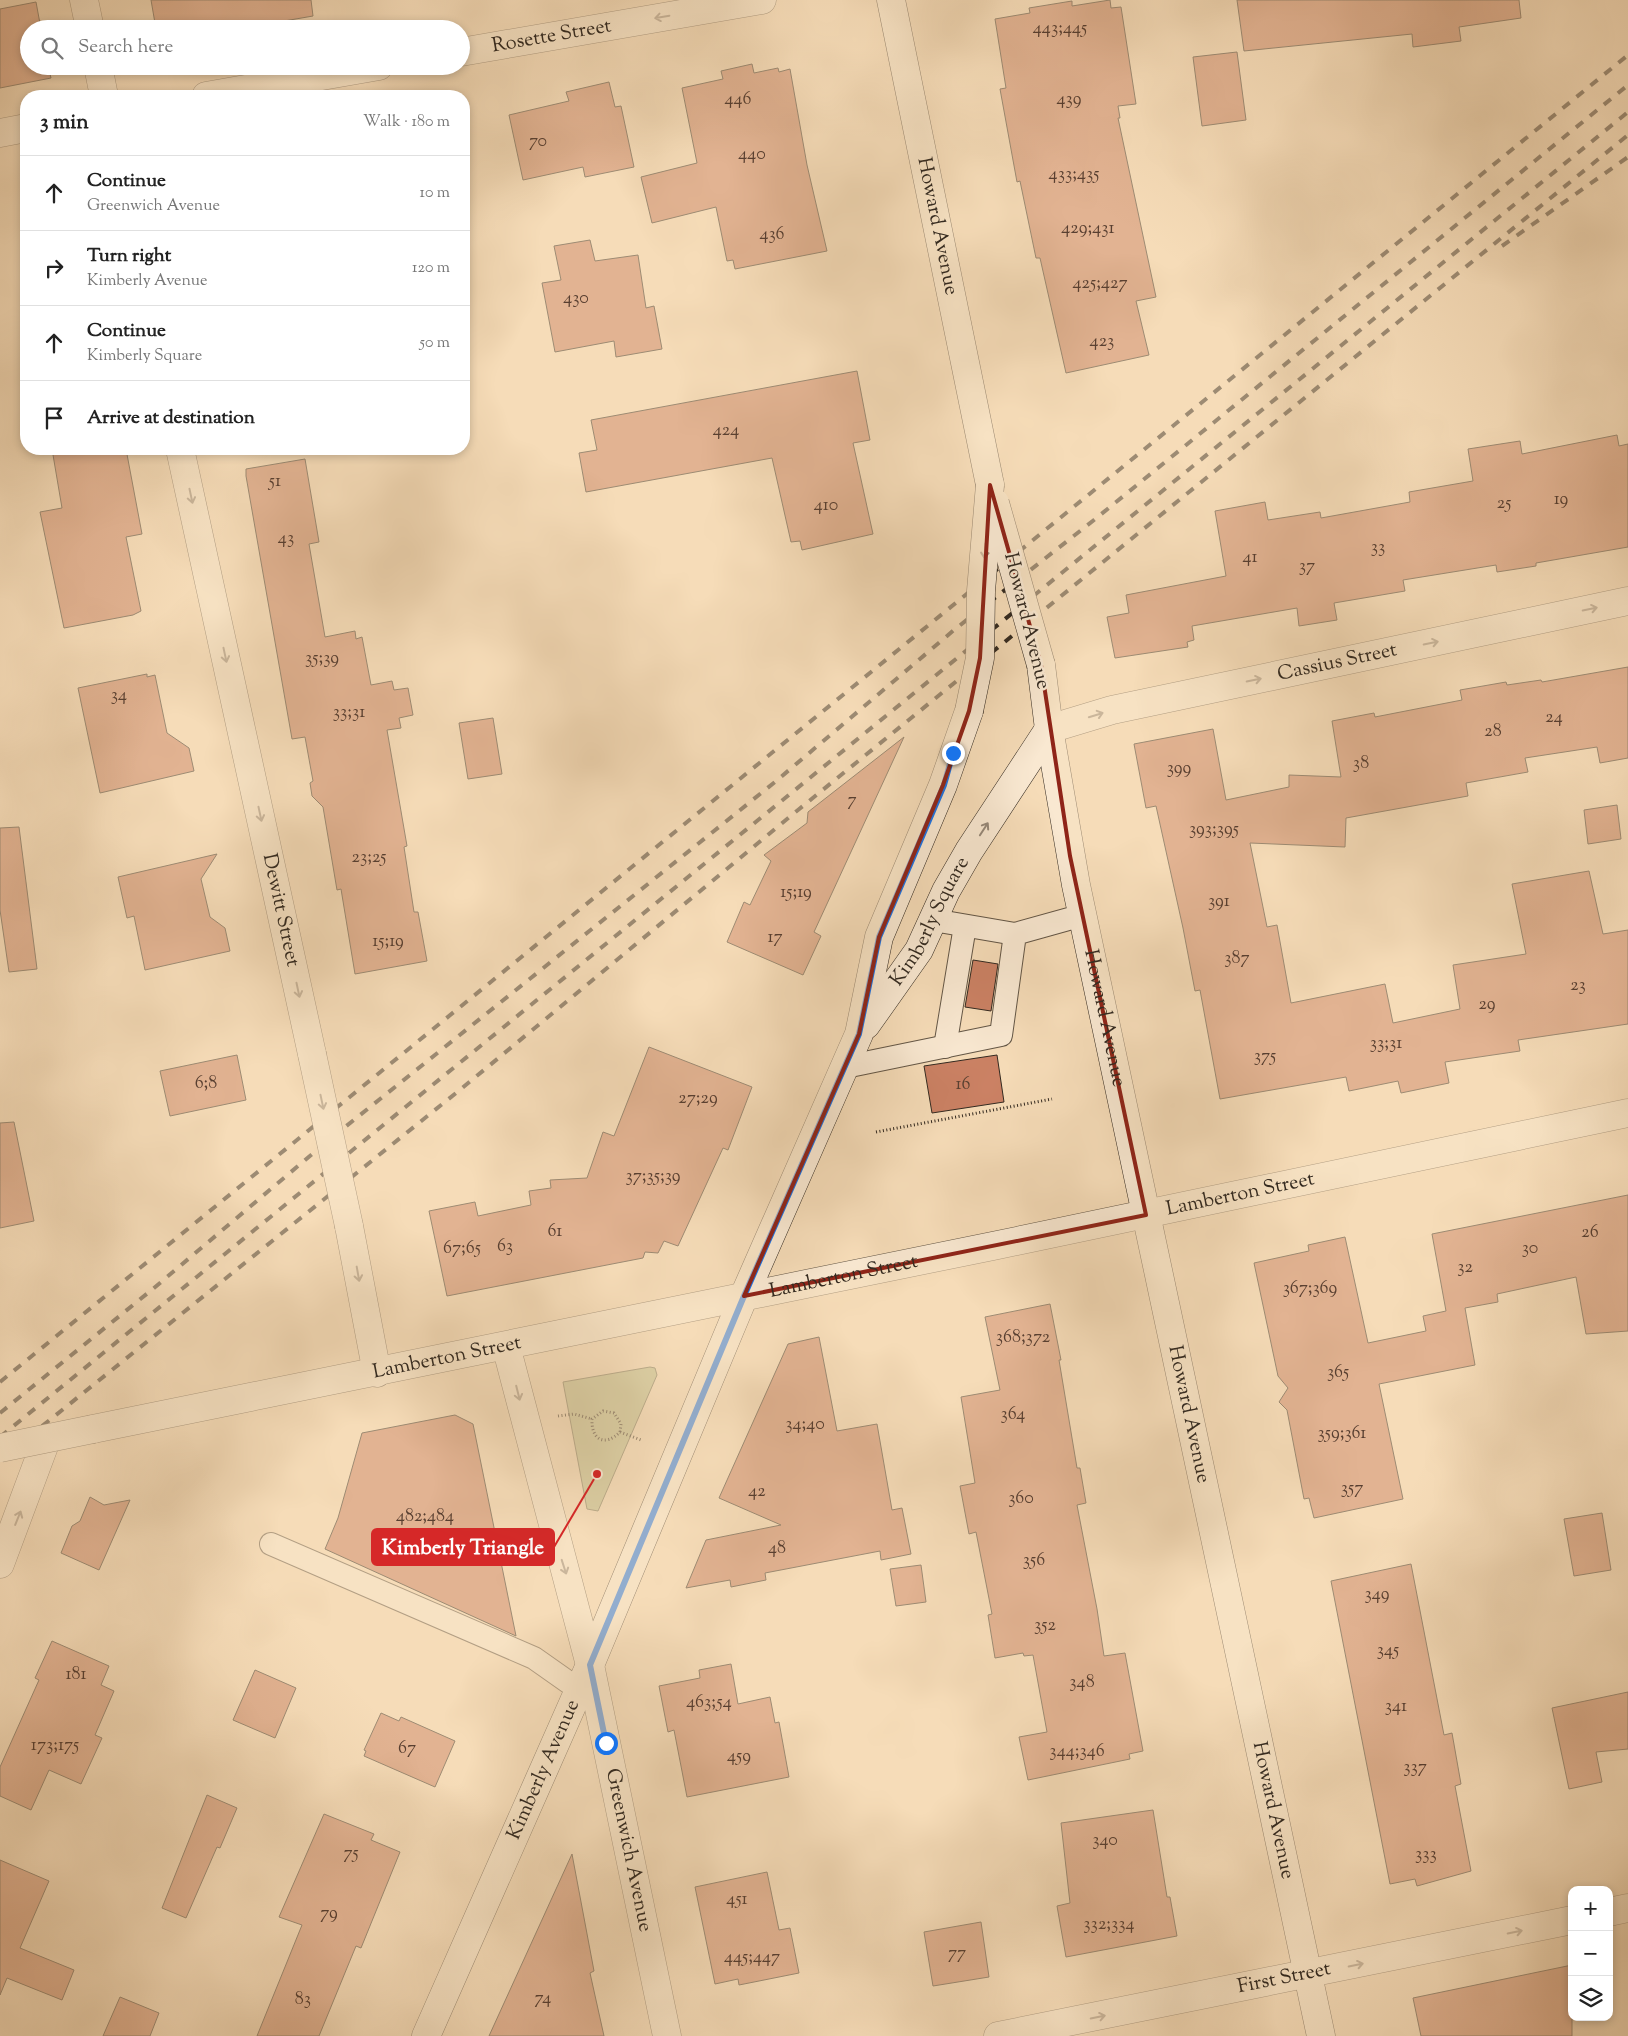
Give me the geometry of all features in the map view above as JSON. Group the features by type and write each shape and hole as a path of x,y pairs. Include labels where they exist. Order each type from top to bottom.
{"street":[{"path":"84,0 88,20"},
{"name":"Rosette Street","path":"470,50 762,0"},
{"name":"Howard Avenue","path":"891,0 990,485 1041,665 1049,729 1070,856 1321,2036"},
{"path":"100,75 103,90"},
{"path":"241,90 327,75"},
{"path":"0,133 20,129"},
{"name":"Dewitt Street","path":"181,455 350,1226 377,1373"},
{"name":"Kimberly Square","path":"859,1034 879,937 944,785 969,711 980,658 981,591 990,485"},
{"name":"Cassius Street","path":"1049,729 1112,710 1628,601"},
{"name":"Kimberly Square","path":"859,1034 919,950 969,852 1049,729"},
{"name":"Kimberly Avenue","path":"426,2036 584,1677 744,1296 859,1034"},
{"name":"Lamberton Street","path":"0,1448 377,1373 744,1296 1146,1215 1628,1113"},
{"name":"Greenwich Avenue","path":"506,1346 667,2036"},
{"path":"0,1564 37,1470 47,1438"},
{"path":"1613,1911 1628,1908"},
{"name":"First Street","path":"998,2036 1568,1921"}],"lane":[{"path":"933,920 1015,934 1083,915"},
{"path":"945,1046 965,926"},
{"path":"845,1067 1001,1035 1015,934"},
{"path":"271,1544 534,1658 584,1677"}],"path":[{"path":"876,1132 1052,1099"},
{"path":"603,1411 614,1413 620,1424 620,1432 613,1438 603,1440 596,1437 591,1430 592,1419 603,1411"},
{"path":"557,1416 574,1414 592,1419"},
{"path":"620,1432 641,1440"}],"highlighted area":[{"path":"990,485 1041,665 1070,856 1146,1215 744,1296 859,1034 879,937 943,785 969,711 980,658"}],"green space":[{"path":"650,1367 655,1368 657,1375 598,1511 587,1509 563,1382"}],"building":[{"path":"151,0 311,0 313,16 290,20 154,20"},
{"path":"1110,0 1111,8 1121,7 1136,104 1118,106 1120,118 1118,118 1156,297 1136,301 1149,355 1066,373 1040,258 1036,258 1020,181 1017,182 1000,89 1006,88 995,19 1030,13 1029,8 1072,1 1072,6"},
{"path":"1237,0 1519,0 1521,18 1459,27 1461,41 1413,47 1412,34 1244,51"},
{"path":"36,2 39,20 20,20 20,75 50,75 51,78 0,88 0,9"},
{"path":"1237,52 1246,120 1202,126 1193,57"},
{"path":"752,64 754,73 778,68 779,72 790,69 807,165 827,251 735,269 733,260 727,261 716,207 652,223 641,177 697,163 682,88 723,79 721,71"},
{"path":"609,82 615,107 621,106 634,167 585,177 583,167 523,180 509,115 569,101 566,92"},
{"path":"590,240 595,261 638,255 646,308 654,306 662,349 616,357 614,341 555,352 542,283 561,280 554,246"},
{"path":"857,371 870,440 853,443 873,534 802,550 800,541 791,542 772,458 586,492 579,453 597,450 591,420"},
{"path":"1617,435 1619,446 1628,444 1628,547 1536,563 1536,566 1497,572 1496,565 1403,580 1405,591 1334,603 1337,620 1299,626 1297,608 1192,626 1194,640 1187,642 1188,647 1115,658 1107,617 1129,613 1126,595 1226,576 1215,511 1265,502 1268,520 1320,512 1321,518 1410,502 1409,492 1473,481 1468,449 1520,441 1522,454"},
{"path":"53,455 127,455 142,534 126,537 141,611 133,615 64,628 40,512 62,508"},
{"path":"305,459 319,542 309,544 325,637 355,631 356,639 362,637 371,685 392,681 394,690 408,688 413,715 399,718 401,728 387,730 407,846 404,847 414,912 418,912 427,961 355,974 341,889 337,890 323,807 312,796 310,783 313,781 305,737 292,739 246,476 246,469"},
{"path":"1628,667 1628,758 1600,763 1597,747 1525,758 1528,772 1466,783 1468,796 1346,818 1345,847 1250,843 1267,927 1277,925 1291,1003 1385,984 1393,1023 1460,1009 1453,965 1526,954 1512,884 1589,871 1603,934 1628,930 1628,1024 1518,1040 1520,1051 1445,1062 1449,1083 1401,1093 1398,1081 1349,1091 1346,1077 1220,1099 1200,990 1195,991 1156,806 1146,808 1134,744 1213,729 1226,800 1289,787 1289,775 1341,777 1332,721 1374,713 1375,717 1462,700 1460,690 1506,682 1507,685 1541,680 1542,682"},
{"path":"147,674 147,677 155,675 167,733 189,748 194,771 100,793 78,688"},
{"path":"493,718 502,774 468,779 459,723"},
{"path":"904,737 814,932 821,936 803,975 727,942 744,902 750,905 771,861 764,855 807,823 808,812"},
{"path":"1617,805 1621,839 1588,844 1584,810"},
{"path":"19,827 37,969 9,972 0,910 0,828"},
{"path":"217,854 201,879 210,917 225,928 230,951 145,970 134,916 127,918 118,877"},
{"path":"973,960 998,964 991,1011 965,1007"},
{"path":"649,1047 752,1087 728,1150 723,1148 678,1246 664,1241 658,1253 645,1252 643,1258 447,1296 429,1211 475,1202 478,1216 531,1205 529,1191 551,1188 550,1180 587,1178 603,1132 614,1136"},
{"path":"237,1055 246,1100 170,1116 160,1071"},
{"path":"997,1055 1004,1102 932,1113 924,1066"},
{"path":"14,1122 34,1221 0,1228 0,1123"},
{"path":"1628,1195 1628,1331 1586,1334 1576,1277 1497,1294 1498,1302 1465,1308 1475,1365 1379,1384 1403,1499 1314,1518 1309,1498 1304,1499 1287,1410 1279,1402 1288,1388 1278,1376 1254,1263 1309,1251 1308,1245 1345,1237 1368,1343 1426,1331 1423,1316 1446,1311 1432,1234"},
{"path":"1050,1304 1061,1360 1059,1360 1077,1468 1080,1468 1086,1503 1077,1505 1104,1656 1125,1653 1143,1751 1129,1754 1130,1759 1028,1780 1019,1737 1047,1732 1033,1655 1024,1656 1023,1653 995,1658 988,1615 992,1614 976,1532 969,1534 960,1486 975,1483 961,1397 1000,1390 985,1317"},
{"path":"819,1337 837,1431 877,1424 892,1510 902,1508 911,1554 881,1560 880,1551 765,1573 766,1580 731,1587 730,1580 686,1588 706,1540 781,1525 719,1498 788,1344"},
{"path":"455,1415 473,1424 516,1636 325,1549 338,1518 362,1433"},
{"path":"90,1497 104,1505 130,1500 99,1570 61,1553 72,1526 80,1521"},
{"path":"1602,1513 1611,1570 1574,1576 1564,1519"},
{"path":"1411,1564 1444,1735 1452,1733 1461,1784 1455,1786 1471,1871 1417,1886 1415,1879 1390,1884 1331,1581"},
{"path":"921,1565 926,1602 896,1606 890,1569"},
{"path":"52,1641 109,1666 101,1685 114,1691 95,1735 102,1738 81,1784 49,1770 31,1810 0,1796 0,1767 39,1680 35,1678"},
{"path":"731,1664 738,1704 770,1697 775,1723 779,1722 789,1777 687,1797 674,1730 668,1732 659,1686 700,1678 699,1670"},
{"path":"255,1670 296,1688 275,1738 233,1720"},
{"path":"1628,1692 1628,1749 1596,1752 1602,1782 1569,1789 1552,1708"},
{"path":"381,1713 399,1721 401,1717 455,1741 435,1787 364,1756 366,1751 364,1750"},
{"path":"207,1795 237,1808 220,1848 217,1847 186,1918 162,1908"},
{"path":"1153,1810 1167,1897 1170,1897 1177,1936 1066,1957 1057,1906 1070,1903 1061,1823"},
{"path":"324,1814 374,1834 371,1840 400,1852 361,1948 356,1946 319,2036 257,2036 302,1925 279,1917"},
{"path":"572,1854 594,1971 590,1973 604,2036 489,2036"},
{"path":"0,1860 49,1881 20,1948 74,1970 62,2000 7,1978 0,1995"},
{"path":"767,1872 779,1930 790,1928 799,1973 739,1985 738,1979 715,1984 695,1887"},
{"path":"981,1922 989,1977 933,1986 924,1932"},
{"path":"1568,1966 1568,2021 1572,2021 1572,2036 1421,2036 1413,1998"},
{"path":"120,1997 159,2013 150,2036 103,2036"}],"railway":[{"path":"0,1382 1628,55"},
{"path":"0,1413 154,1288 324,1144 775,782 954,630 1094,520 1628,85"},
{"path":"0,1437 1628,112"},
{"path":"0,1460 461,1089 798,810 1628,135"},
{"path":"1502,246 1628,157"}],"place":[{"name":"Kimberly Triangle","path":"597,1474"}],"route":[{"path":"606,1743 590,1665 744,1296 859,1034 879,937 944,785 953,753"}]}
